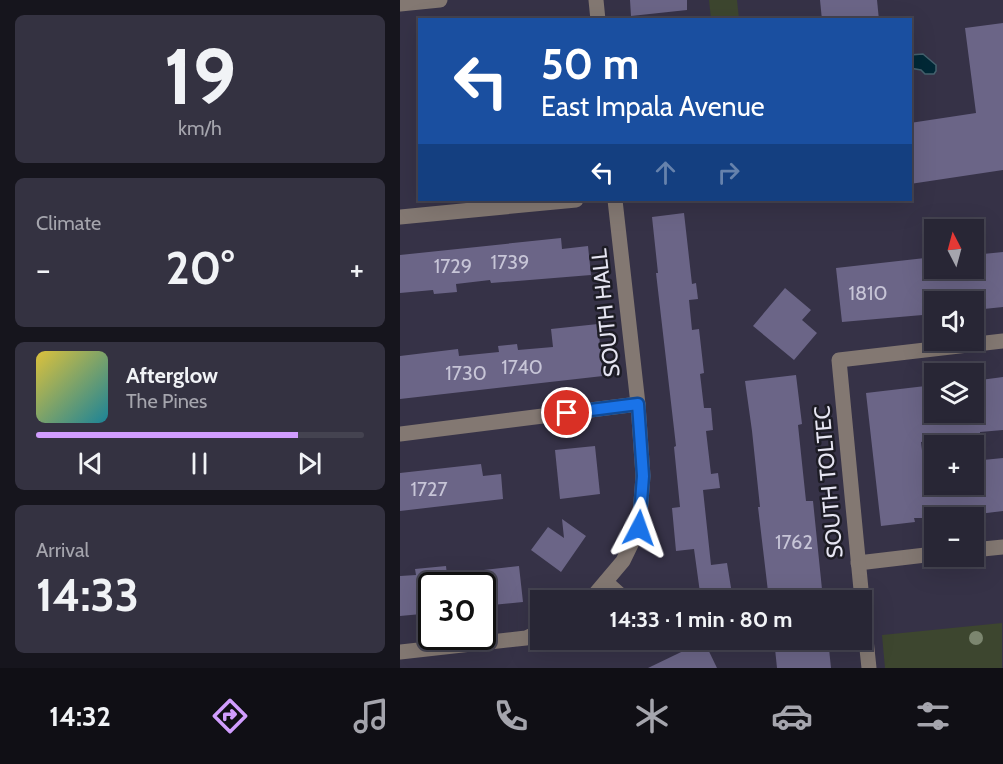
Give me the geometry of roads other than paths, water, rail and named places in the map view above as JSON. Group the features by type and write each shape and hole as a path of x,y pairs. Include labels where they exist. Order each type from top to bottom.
{"street":[{"path":"400,4 440,0"},
{"path":"596,0 598,18"},
{"path":"400,217 566,201"},
{"name":"SOUTH HALL","path":"599,590 624,561 639,528 643,476 638,404 615,201"},
{"name":"SOUTH TOLTEC","path":"861,590 839,360 1003,341"},
{"path":"400,434 638,404"},
{"path":"984,549 1003,547"},
{"path":"858,563 924,555"},
{"path":"606,582 615,590"},
{"path":"400,652 530,636"},
{"name":"SOUTH TOLTEC","path":"866,650 868,668"}],"water":[{"path":"923,54 936,65 934,74 925,74 921,70 912,68 912,55"}]}
